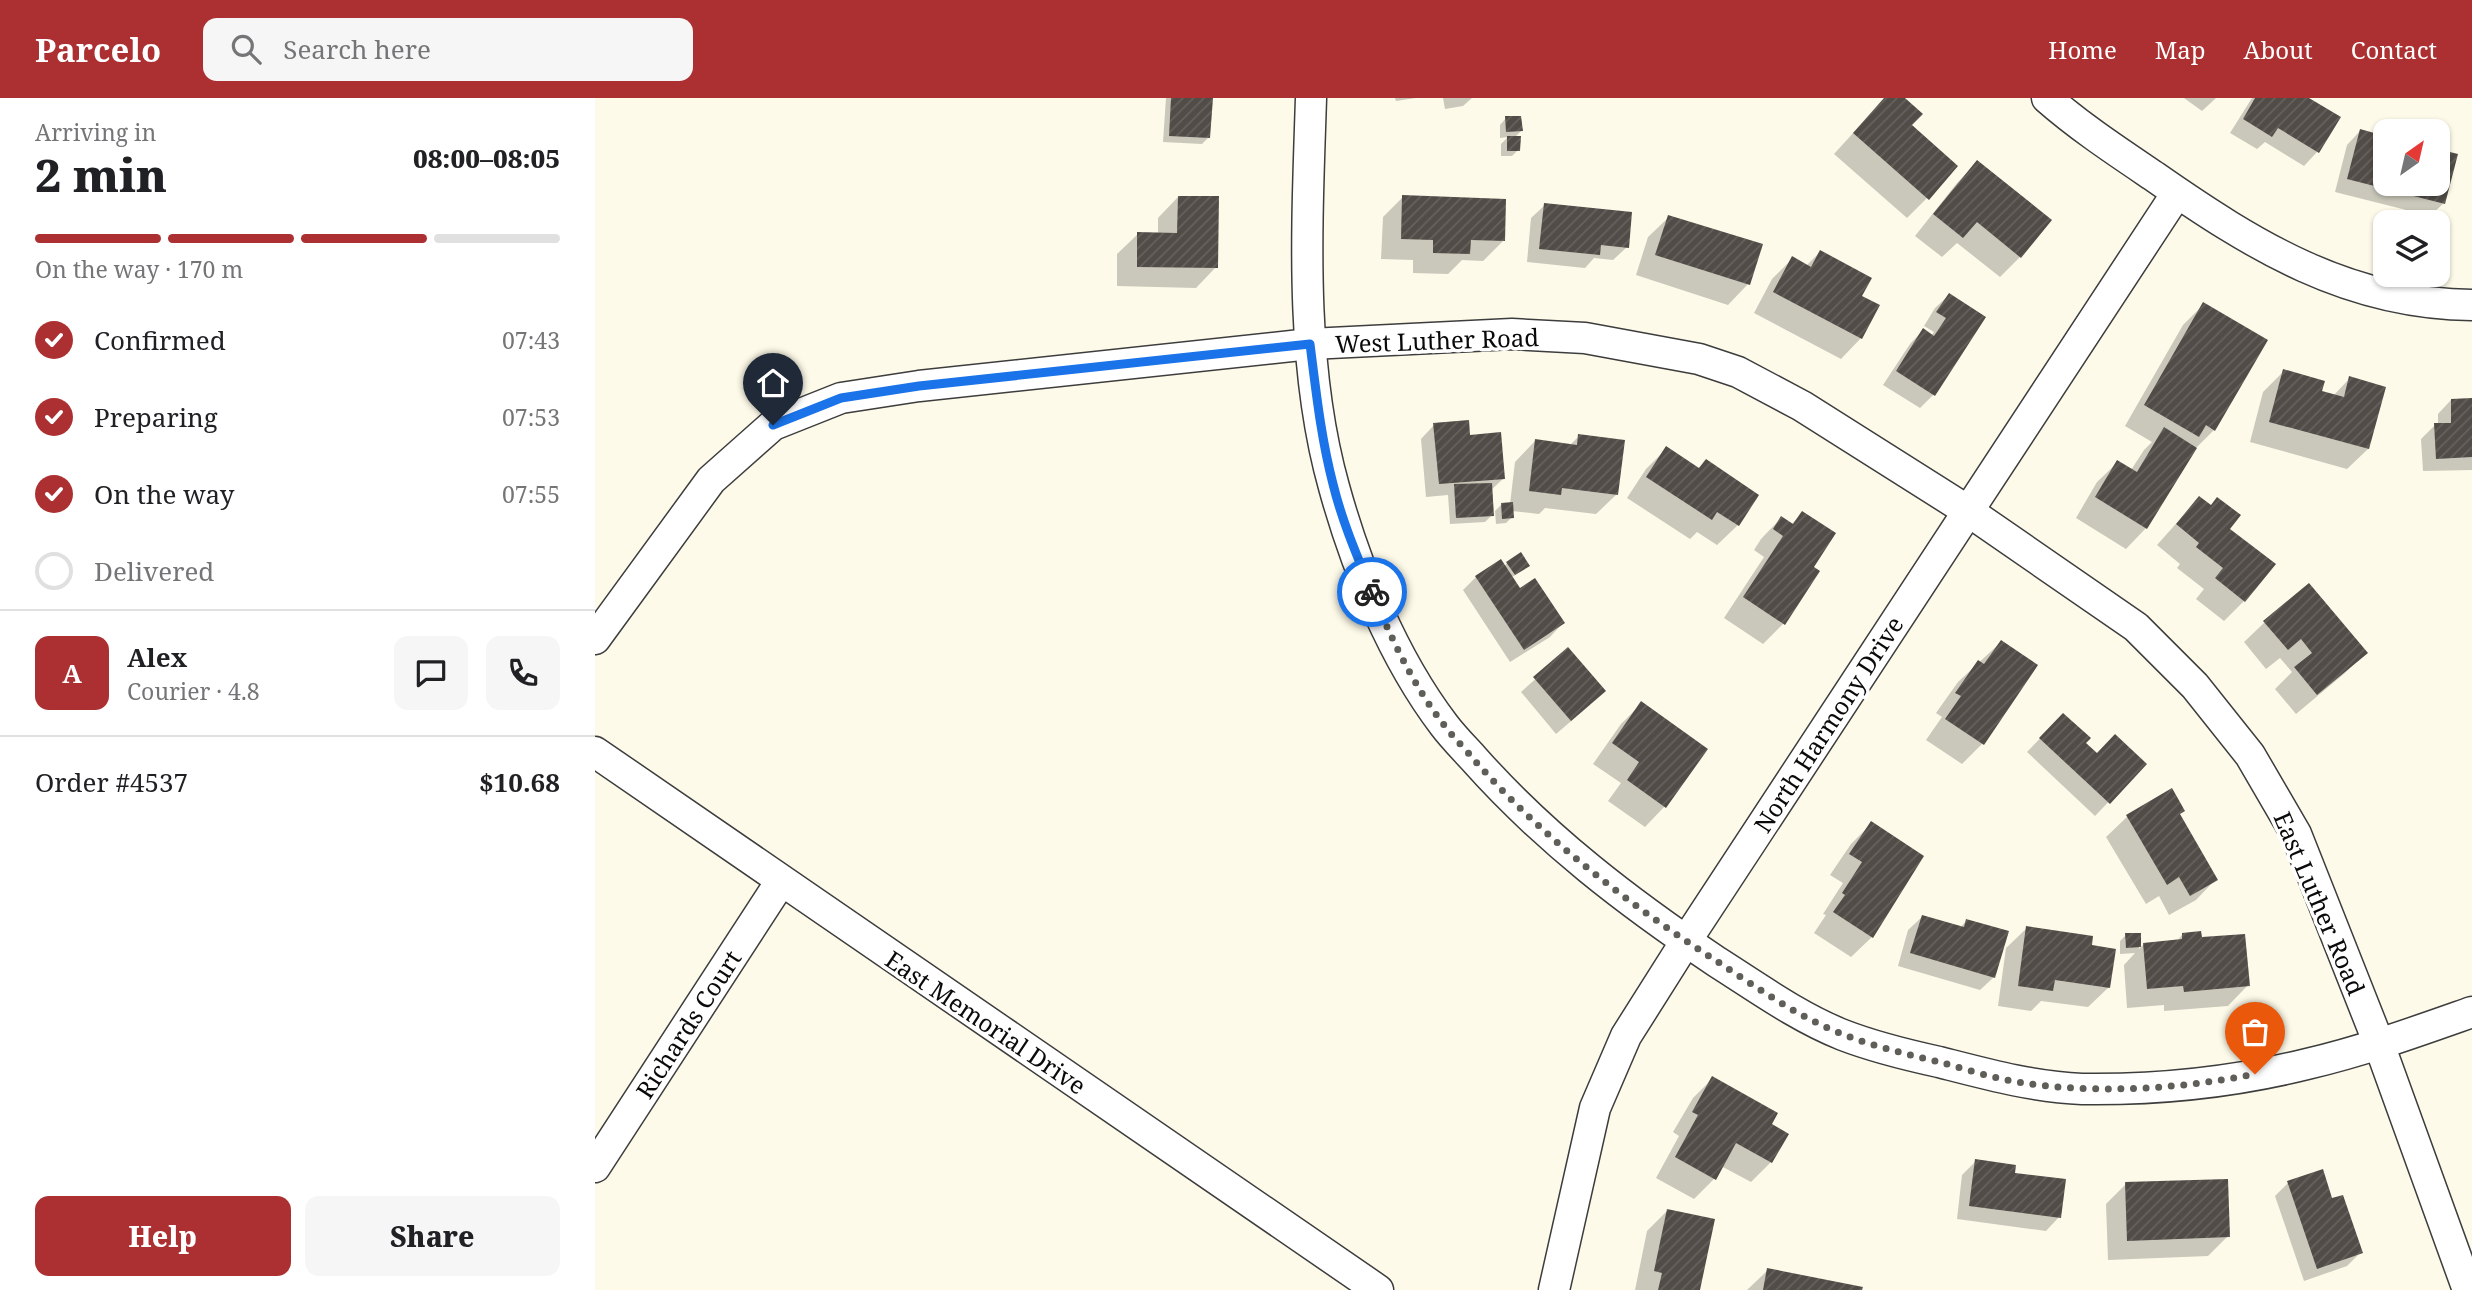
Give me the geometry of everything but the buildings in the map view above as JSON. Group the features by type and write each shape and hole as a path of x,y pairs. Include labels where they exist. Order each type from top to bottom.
{"street":[{"path":"1311,98 1310,344 1319,422 1348,536 1404,663 1444,725 1511,801 1591,872 1686,941 1768,995 1843,1035 2021,1083 2080,1089 2157,1086 2230,1079 2307,1065 2472,1012"},
{"path":"2047,98 2082,127 2252,242 2323,276 2364,290 2406,300 2472,304"},
{"name":"North Harmony Drive","path":"1554,1290 1595,1108 1626,1036 2177,193"},
{"name":"West Luther Road","path":"595,639 711,480 773,425 841,398 906,388 1310,344 1512,334 1585,338 1699,359 1738,372 1802,405 1968,511"},
{"name":"East Luther Road","path":"1968,511 2136,627 2195,685 2250,755 2296,834 2379,1044 2468,1290"},
{"name":"East Memorial Drive","path":"595,752 1378,1290"},
{"name":"Richards Court","path":"595,1167 781,881"}],"way so far":[{"path":"1372,592 1404,663 1444,725 1511,801 1591,872 1686,941 1768,995 1808,1017 1843,1035 2021,1083 2080,1089 2157,1086 2255,1074"}],"route":[{"path":"773,425 841,398 919,386 1310,344 1319,422 1333,484 1348,536 1372,592"}]}
